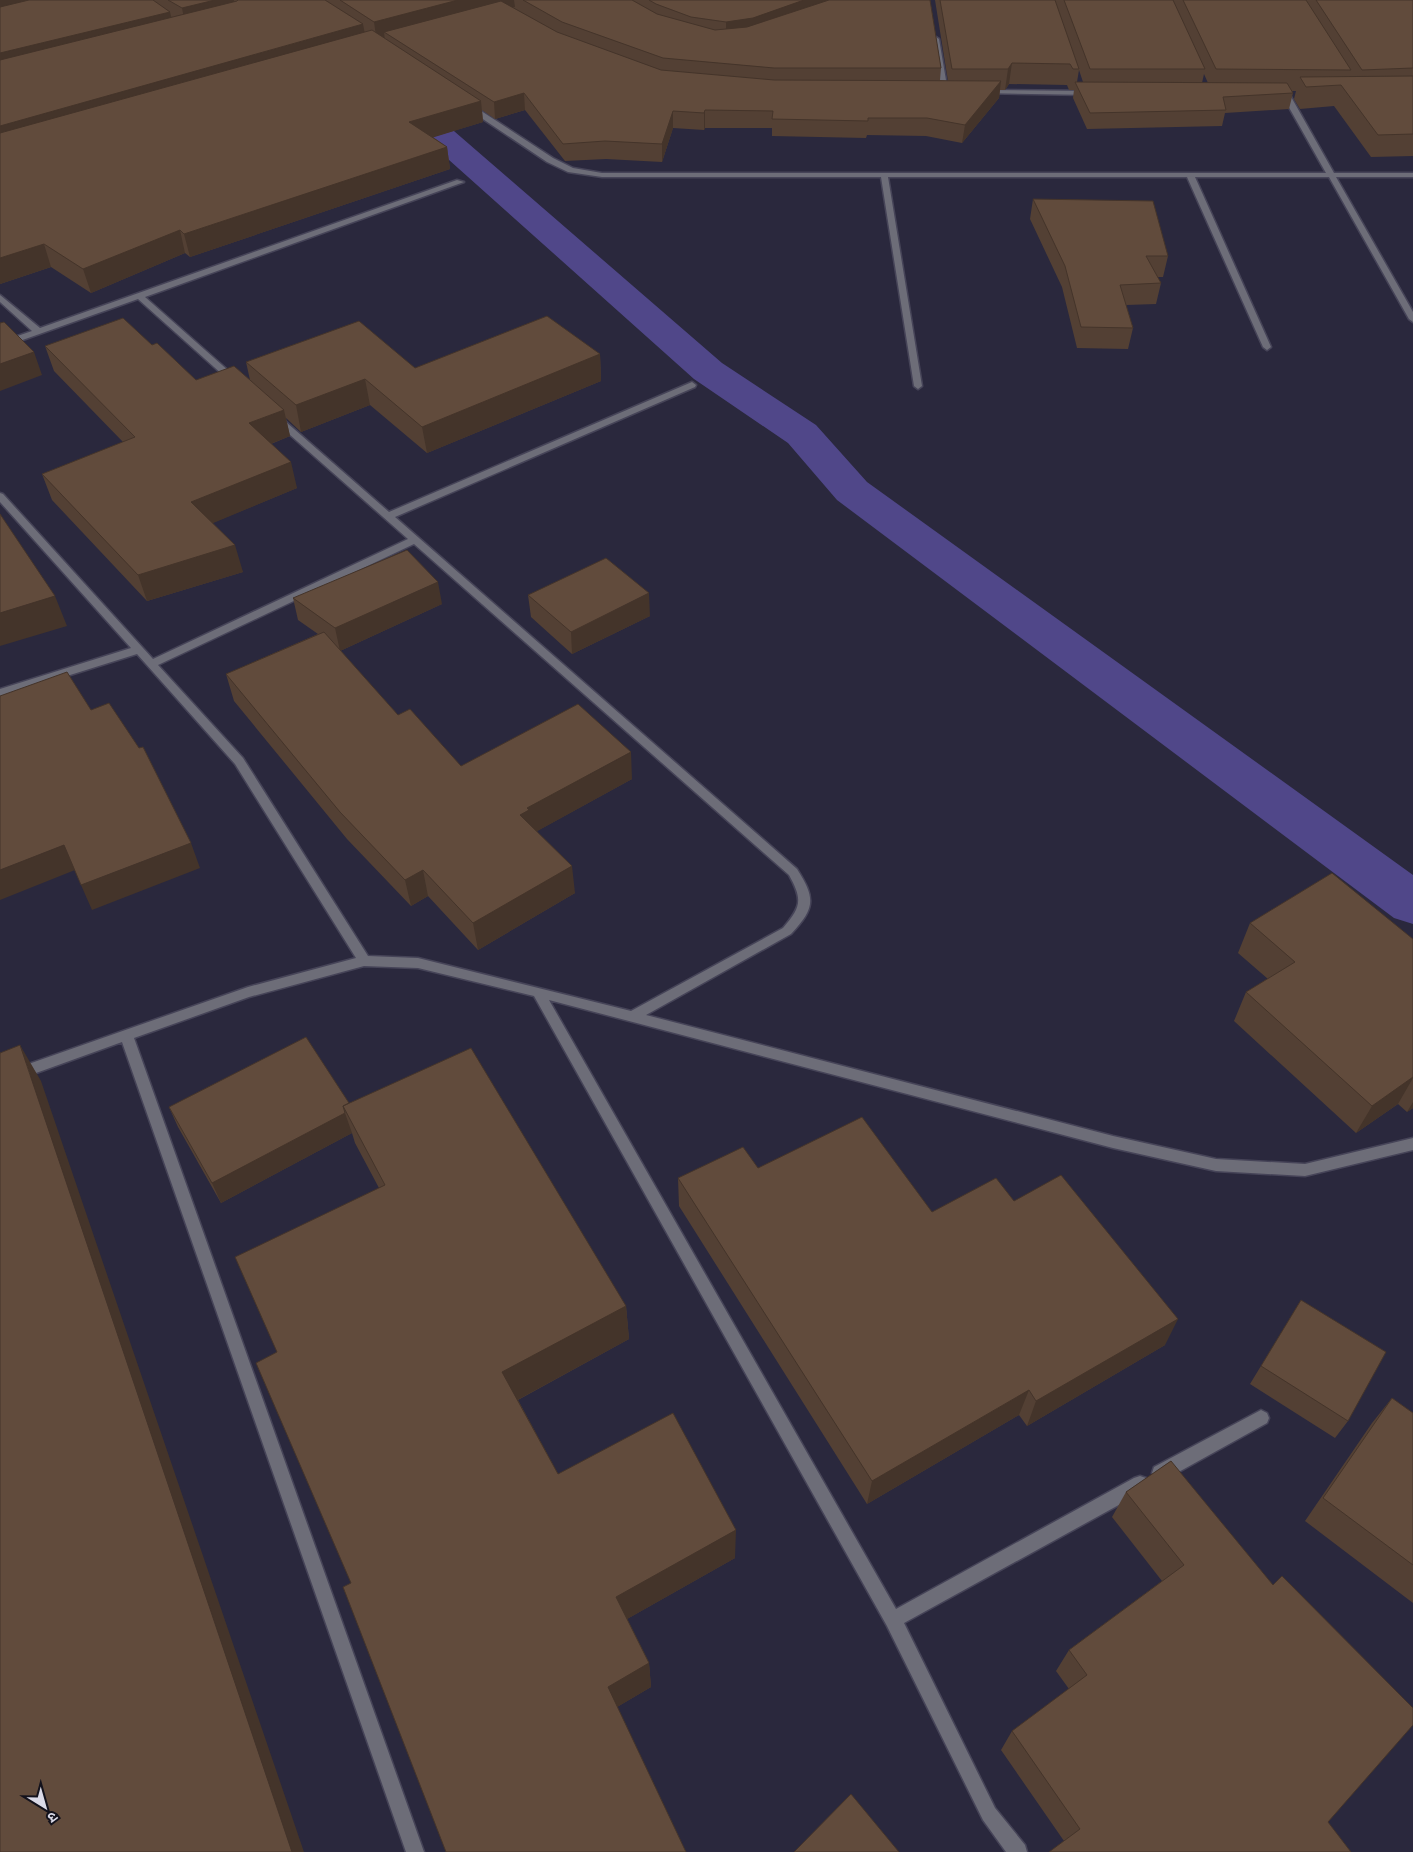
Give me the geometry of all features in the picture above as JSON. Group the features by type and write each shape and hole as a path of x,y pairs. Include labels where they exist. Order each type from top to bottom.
{"street":[{"path":"934,28 945,92"},
{"path":"1078,84 1082,93"},
{"path":"936,92 955,92"},
{"path":"975,92 1101,93"},
{"path":"1276,95 1295,95"},
{"path":"1286,95 1413,319"},
{"path":"461,102 550,160 571,170 602,175 1413,175"},
{"path":"884,175 918,386"},
{"path":"1190,175 1267,348"},
{"path":"0,345 460,182"},
{"path":"139,296 242,387"},
{"path":"0,298 39,332"},
{"path":"388,516 692,385"},
{"path":"264,406 793,872 806,892 804,914 787,931 633,1016"},
{"path":"0,496 240,761 364,961"},
{"path":"151,664 415,540"},
{"path":"0,693 138,650"},
{"path":"0,1080 248,992 364,961 418,963 633,1016 1113,1142 1216,1165 1306,1170 1413,1144"},
{"path":"538,992 893,1620 989,1814 1018,1852"},
{"path":"126,1035 415,1852"},
{"path":"893,1620 1261,1418"}],"building":[{"path":"29,0 153,0 170,12 0,53 0,7"},
{"path":"168,0 215,0 182,8"},
{"path":"238,0 325,0 363,24 0,126 0,60"},
{"path":"340,0 458,0 374,22"},
{"path":"523,0 632,0 657,14 715,30 747,27 829,0 930,0 941,68 774,68 663,58 562,22"},
{"path":"649,0 804,0 753,18 726,22 691,17"},
{"path":"940,0 1055,0 1079,69 1073,69 1070,64 1012,63 1008,69 952,69"},
{"path":"1064,0 1173,0 1205,69 1090,69"},
{"path":"1183,0 1306,0 1351,70 1216,69"},
{"path":"1316,0 1413,0 1413,68 1362,70"},
{"path":"501,1 557,32 661,70 774,80 1001,81 965,125 927,118 868,118 868,121 772,119 773,111 705,110 704,113 673,111 662,144 605,141 563,144 524,93 494,102 384,32"},
{"path":"372,30 481,101 409,122 447,147 184,234 180,230 83,269 44,244 0,258 0,133"},
{"path":"1413,76 1413,134 1378,135 1341,85 1306,87 1300,77"},
{"path":"1075,82 1287,83 1293,93 1223,97 1226,110 1090,113"},
{"path":"1033,199 1153,201 1168,256 1146,256 1161,283 1120,285 1133,328 1081,327 1065,266"},
{"path":"547,316 600,354 422,427 365,379 296,405 246,362 359,321 415,368"},
{"path":"123,318 152,345 157,343 196,380 234,366 284,410 249,423 291,462 191,502 235,545 138,575 42,474 135,437 45,346"},
{"path":"4,322 34,352 0,364 0,323"},
{"path":"0,514 55,596 0,613"},
{"path":"407,550 438,582 335,628 293,598"},
{"path":"606,558 649,593 571,632 528,595"},
{"path":"324,632 398,715 410,709 461,766 578,704 631,752 527,808 529,810 520,815 572,866 473,923 423,870 405,880 340,812 226,674"},
{"path":"67,672 91,710 109,703 139,748 143,747 191,843 81,885 64,845 0,870 0,696"},
{"path":"1332,873 1413,939 1413,1077 1372,1106 1246,992 1295,962 1250,923"},
{"path":"306,1037 349,1103 343,1106 345,1113 212,1183 169,1107"},
{"path":"20,1045 292,1852 0,1852 0,1053"},
{"path":"471,1048 626,1306 502,1372 558,1474 673,1413 736,1530 616,1597 649,1663 608,1687 686,1852 446,1852 343,1587 351,1583 256,1363 277,1352 235,1257 385,1185 343,1106"},
{"path":"862,1117 932,1212 996,1178 1014,1201 1061,1175 1178,1319 1036,1401 1029,1390 872,1481 678,1178 743,1147 758,1168"},
{"path":"1301,1300 1386,1352 1348,1421 1261,1366"},
{"path":"1392,1398 1413,1413 1413,1565 1323,1498"},
{"path":"1171,1461 1273,1585 1282,1576 1413,1708 1413,1725 1328,1822 1351,1852 1049,1852 1080,1829 1012,1731 1087,1675 1069,1650 1184,1565 1126,1492"},
{"path":"851,1794 899,1852 794,1852"}],"waterway":[{"path":"384,86 708,371 802,434 852,491 1413,903"}]}
